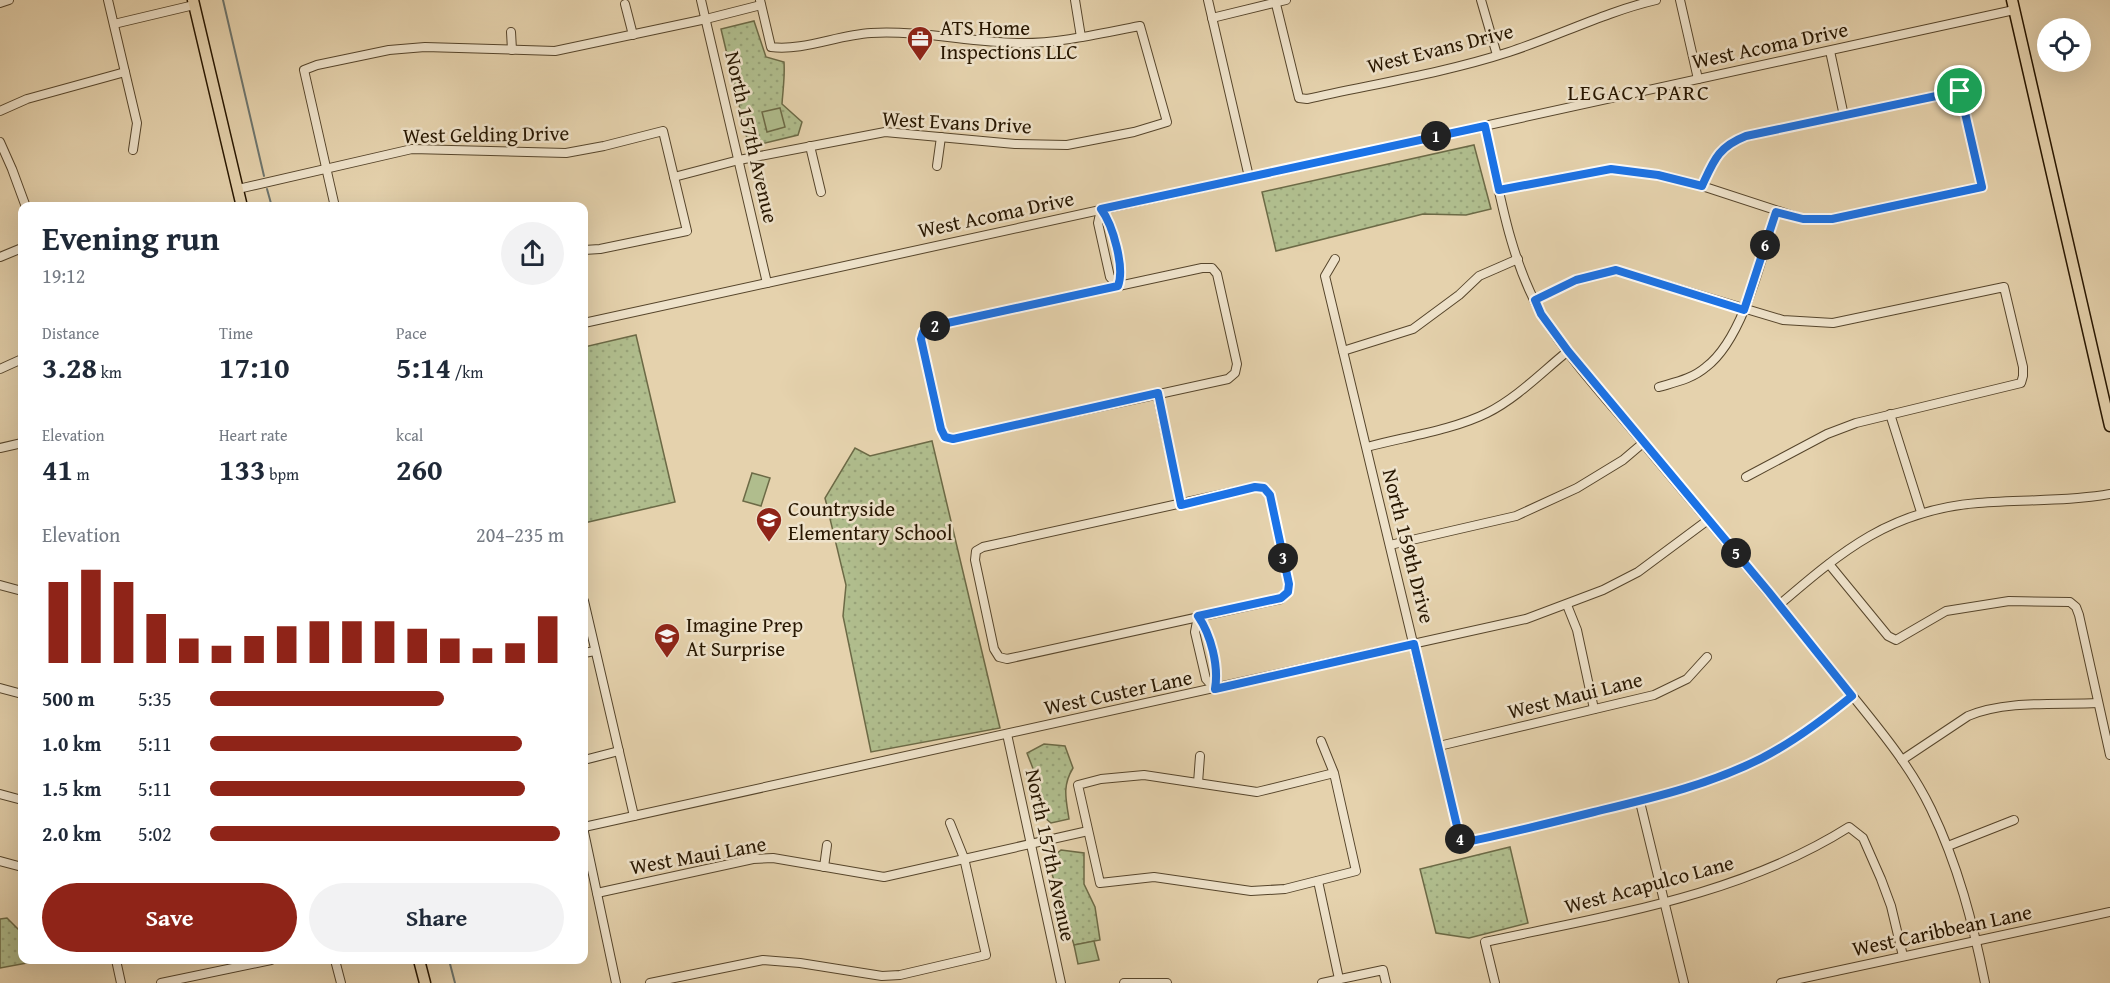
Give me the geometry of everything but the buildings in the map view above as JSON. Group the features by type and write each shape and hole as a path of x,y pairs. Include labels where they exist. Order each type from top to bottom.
{"main road":[{"path":"194,3 241,202"},
{"path":"2013,5 2110,426"},
{"path":"420,964 425,983"}],"street":[{"path":"0,3 9,0"},
{"path":"108,0 137,123 133,150"},
{"name":"North 157th Avenue","path":"701,0 767,283"},
{"path":"334,202 304,70 318,65 389,50 413,48 555,51 706,19 760,3 771,47 786,49 838,37 871,33 904,33 1022,43 1081,37 1075,0"},
{"path":"1208,0 1249,177"},
{"path":"1212,18 1286,0"},
{"path":"1481,0 1497,55"},
{"name":"West Evans Drive","path":"1276,1 1299,98 1307,99 1497,55 1628,6 1656,0"},
{"path":"1680,0 1698,79"},
{"path":"114,24 194,3"},
{"path":"625,4 633,35"},
{"name":"West Acoma Drive","path":"588,322 1830,51 2013,5"},
{"name":"West Evans Drive","path":"674,177 739,160 885,132 1015,144 1067,145 1134,132 1167,122 1140,26 1081,37"},
{"path":"511,32 512,50"},
{"path":"1830,51 1844,116"},
{"path":"0,111 27,99 125,72"},
{"path":"1499,190 1611,169 1658,175 1702,186 1803,219 1832,219 1982,187 1960,91 1746,136 1729,143 1713,161 1702,186"},
{"path":"1485,126 1499,190 1518,259 1541,314 1568,351 1779,605 1902,760 1930,806 1948,846 1962,884 1985,983"},
{"name":"West Gelding Drive","path":"238,189 412,149 566,153 663,131 674,177"},
{"path":"938,166 942,137"},
{"path":"0,142 24,202"},
{"path":"810,146 821,192"},
{"path":"588,250 687,231 674,177"},
{"path":"1101,209 1109,220 1122,275 1118,286"},
{"path":"1101,209 1098,223 1110,277 1118,286"},
{"path":"1659,387 1687,380 1707,367 1727,344 1744,310 1776,212"},
{"path":"0,257 18,250"},
{"path":"1106,257 1117,254"},
{"name":"North 159th Drive","path":"1335,259 1325,276 1461,843 1640,802"},
{"path":"1343,351 1413,329 1459,295 1479,276 1518,259"},
{"path":"1202,268 1212,268 1217,274 1237,364 1235,374 1228,379 953,439 945,437 941,429 921,339 923,332 929,327 1118,286 1202,268"},
{"path":"1535,300 1576,280 1616,270 1783,320 1833,323 2004,287 2023,367 2024,376 2020,383 1856,423 1827,434 1746,477"},
{"path":"1367,447 1470,421 1489,412 1507,401 1568,351"},
{"path":"0,369 18,361"},
{"path":"1158,393 1181,505"},
{"path":"1890,414 1920,512"},
{"path":"1390,545 1516,516 1577,488 1623,460 1643,442"},
{"path":"0,448 18,444"},
{"path":"1255,487 1264,488 1270,495 1289,584 1288,592 1281,598 1007,659 999,657 994,649 975,560 976,552 983,547 1181,505 1255,487"},
{"path":"1779,605 1863,538 1920,512 1978,503 2074,499 2110,494"},
{"name":"West Custer Lane","path":"588,825 1526,619 1568,605 1638,572 1708,520"},
{"path":"1829,564 1888,636 1896,640 1946,611 2009,601 2070,602 2076,607 2110,755"},
{"path":"0,585 18,590"},
{"path":"1568,605 1594,709"},
{"path":"1198,616 1207,630 1217,677 1215,689"},
{"path":"1198,616 1196,632 1206,679 1215,689"},
{"path":"588,619 634,816"},
{"path":"1199,648 1210,646"},
{"path":"588,652 595,651"},
{"name":"West Maui Lane","path":"1439,746 1654,695 1688,679 1707,657"},
{"path":"0,688 18,693"},
{"path":"1684,983 1640,802 1699,784 1761,758 1800,736 1852,696"},
{"path":"1902,760 1980,711 2004,706 2098,703"},
{"name":"North 157th Avenue","path":"1007,734 1061,983"},
{"path":"1321,741 1334,773 1356,872 1285,889 1251,891 1154,876 1100,883 1078,785 1101,779 1144,775 1257,792 1334,773"},
{"path":"588,758 619,751"},
{"path":"1198,783 1200,756"},
{"path":"0,794 18,799"},
{"path":"1948,846 2014,820"},
{"path":"650,983 762,960 800,963 882,976 900,975 986,955 964,858 950,823"},
{"name":"West Acapulco Lane","path":"1495,983 1485,942 1664,903 1748,876 1823,843 1849,827 1863,837 1881,879 1903,956"},
{"name":"West Maui Lane","path":"597,892 753,859 773,858 884,877 1088,831"},
{"path":"824,867 827,845"},
{"path":"588,850 616,983"},
{"path":"0,861 18,866"},
{"path":"1318,882 1339,979"},
{"name":"West Caribbean Lane","path":"1781,983 2110,912"},
{"path":"117,964 121,983"},
{"path":"161,983 252,964"},
{"path":"336,964 341,983"},
{"path":"1322,983 1383,970 1386,983"},
{"path":"203,974 205,983"},
{"path":"1124,983 1167,983"}],"green space":[{"path":"754,21 766,57 784,62 782,104 802,122 798,135 749,147 721,29"},
{"path":"780,108 785,127 767,132 762,112"},
{"path":"1474,145 1491,209 1466,215 1423,214 1276,251 1262,192"},
{"path":"636,335 675,502 588,522 588,346"},
{"path":"932,441 1000,728 871,752 843,616 846,585 825,498 855,448 870,456"},
{"path":"752,473 770,478 761,506 743,501"},
{"path":"1044,744 1065,746 1073,768 1066,787 1069,819 1051,823 1039,813 1037,779 1027,753"},
{"path":"1510,847 1528,923 1469,938 1436,933 1420,869"},
{"path":"1061,850 1084,853 1084,884 1095,907 1100,940 1074,945 1048,861"},
{"path":"7,918 18,929 18,964 22,964 0,968 0,919"},
{"path":"1094,941 1099,960 1078,964 1074,945"}],"waterway":[{"path":"223,0 264,176"},
{"path":"267,189 271,202"},
{"path":"450,964 455,983"}],"place":[{"name":"ATS Home Inspections LLC","path":"920,62"},
{"name":"Countryside Elementary School","path":"769,543"},
{"name":"Imagine Prep At Surprise","path":"667,659"}],"district":[{"name":"LEGACY PARC","path":"1639,92"}],"route":[{"path":"1960,91 1982,187 1832,219 1803,219 1776,212 1744,310 1616,270 1576,280 1535,300 1541,314 1556,335 1604,396 1768,591 1852,696 1800,736 1761,758 1725,775 1676,792 1461,843 1414,644 1215,689 1217,677 1207,630 1198,616 1281,598 1288,592 1289,584 1270,495 1264,488 1255,487 1181,505 1158,393 953,439 945,437 941,429 921,339 923,332 929,327 1118,286 1122,275 1109,220 1101,209 1485,126 1499,190 1611,169 1658,175 1702,186 1713,161 1729,143 1746,136 1960,91"}]}
